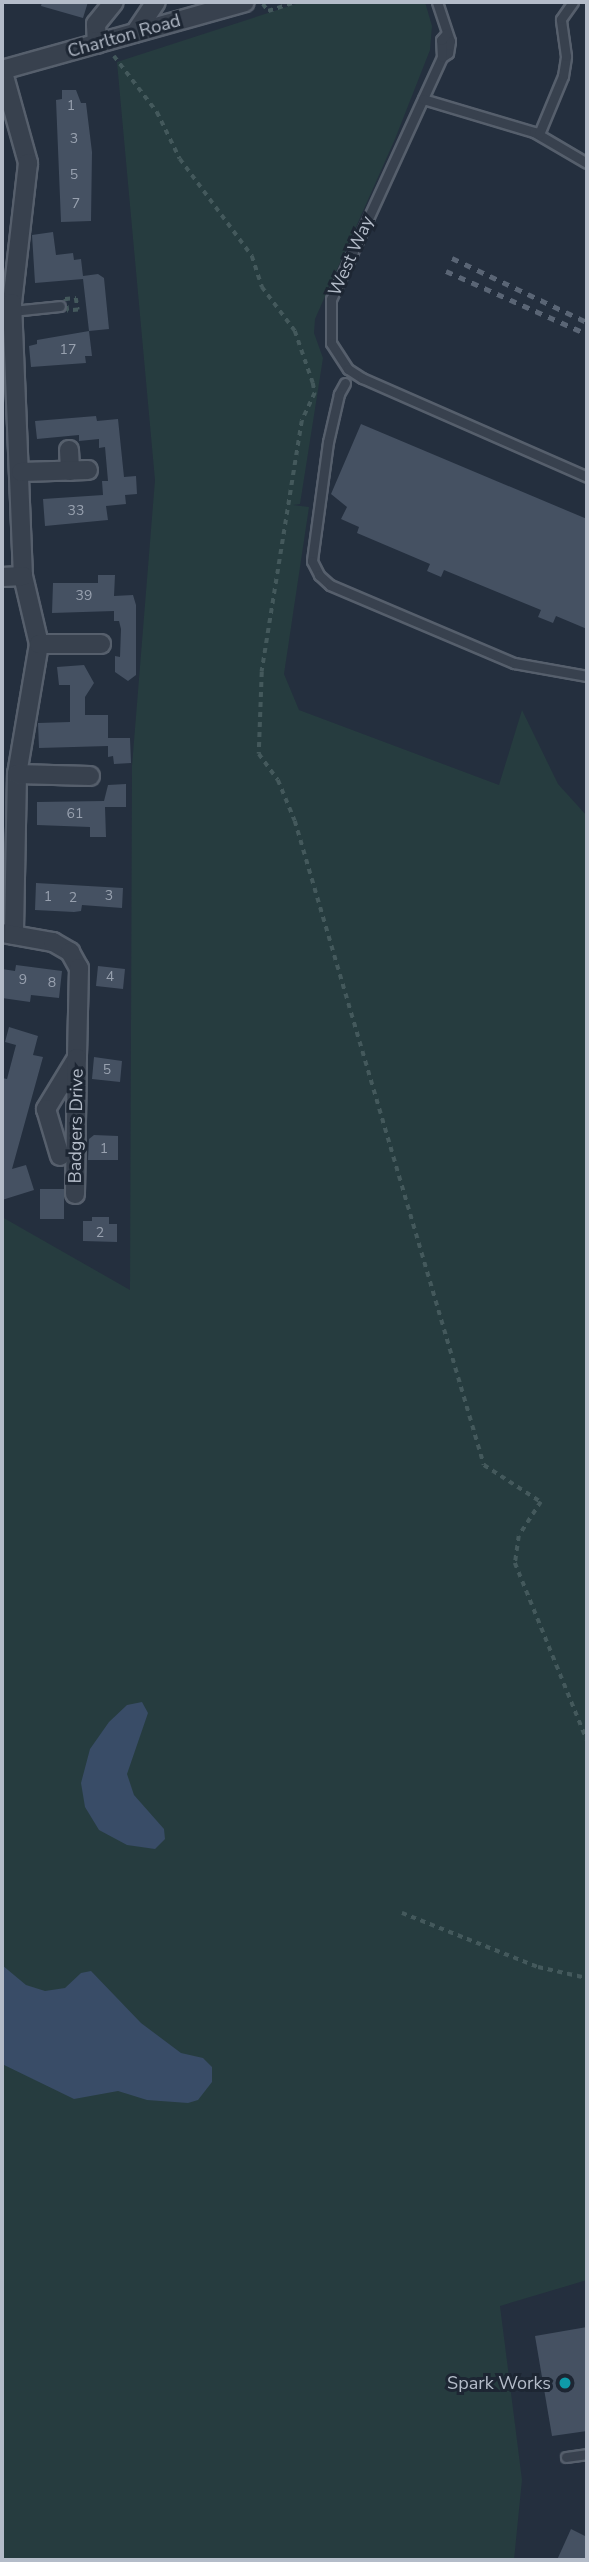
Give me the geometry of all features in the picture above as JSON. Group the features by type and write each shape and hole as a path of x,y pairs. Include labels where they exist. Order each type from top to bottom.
{"street":[{"path":"101,43 96,24 114,2"},
{"path":"135,33 156,2"},
{"name":"Charlton Road","path":"2,69 240,2"},
{"path":"2,69 28,163 12,311 21,472 23,576 39,644 11,748 17,774 8,934"},
{"path":"21,472 79,470 69,450"},
{"path":"2,577 23,576"},
{"path":"39,644 92,647"},
{"path":"17,774 90,776"},
{"name":"Badgers Drive","path":"8,934 53,942 70,952 79,968 75,1194"},
{"path":"60,1156 46,1109 77,1058"}],"lane":[{"name":"West Way","path":"437,2 447,33 448,53 442,57 331,299 331,343 348,369 362,378 587,477"},
{"path":"538,134 563,76 566,56 561,19 573,2"},
{"path":"423,99 538,134 587,163"},
{"path":"12,311 60,306"},
{"path":"345,383 338,394 328,442 312,561 319,575 330,585 514,663 587,676"},
{"path":"566,2457 587,2454"}],"path":[{"path":"263,2 268,11 295,2"},
{"path":"101,43 158,112 180,159 252,256 262,287 295,331 313,383 315,393 302,421 262,672 259,754 278,780 295,821 484,1465 541,1502 519,1536 515,1563 587,1740"},
{"path":"402,1913 538,1967 587,1979"}],"green space":[{"path":"302,2 425,2 432,26 430,50 395,139 315,319 314,333 323,358 300,504 293,505 309,507 284,674 299,710 499,785 522,710 558,784 587,816 587,2280 500,2306 522,2480 514,2560 2,2560 2,1217 130,1290 132,766 155,480 117,62"}],"water":[{"path":"142,1702 148,1713 127,1774 134,1795 164,1829 165,1839 155,1849 127,1845 99,1830 85,1807 81,1783 90,1749 109,1722 127,1705"},
{"path":"2,1965 26,1985 45,1991 65,1988 81,1973 91,1971 141,2023 181,2053 203,2058 212,2067 212,2082 198,2100 188,2103 147,2100 118,2091 74,2099 2,2064"}],"building":[{"path":"42,2 88,2 83,18 41,6"},
{"path":"62,90 76,90 81,103 86,103 92,152 91,221 61,222 56,100 62,99"},
{"path":"53,232 56,255 73,253 74,260 81,259 83,276 98,274 104,278 109,329 89,331 83,279 35,283 32,235"},
{"path":"89,331 92,356 85,356 86,363 31,367 29,346 37,344 37,340"},
{"path":"96,416 97,421 118,419 124,477 136,476 137,494 125,495 126,504 106,506 108,520 45,526 43,499 103,495 102,481 108,481 105,447 99,448 99,439 79,441 79,435 37,439 35,421"},
{"path":"361,424 587,519 587,629 556,616 553,623 538,617 541,610 444,570 441,577 427,571 430,564 357,533 359,527 341,519 347,507 331,494"},
{"path":"98,575 115,575 114,596 133,595 136,605 136,675 128,681 115,672 115,656 120,657 121,629 119,621 114,621 114,611 52,613 53,583 98,583"},
{"path":"84,665 94,683 85,697 85,715 108,715 108,738 130,738 131,763 114,764 113,756 108,757 108,746 39,748 38,723 70,722 70,685 59,685 57,667"},
{"path":"126,784 126,807 105,807 106,837 90,837 90,827 37,825 37,802 104,801 108,785"},
{"path":"36,883 123,888 122,908 82,905 81,911 74,912 35,910"},
{"path":"16,965 62,971 59,998 31,995 30,1002 2,998 2,969 15,971"},
{"path":"98,966 125,969 123,989 96,986"},
{"path":"9,1027 38,1036 33,1055 43,1057 12,1169 26,1165 34,1190 2,1200 2,1078 7,1079 16,1045 5,1042"},
{"path":"94,1057 122,1061 120,1082 92,1079"},
{"path":"94,1135 118,1136 118,1160 88,1160 89,1139"},
{"path":"40,1189 64,1189 64,1219 40,1219"},
{"path":"92,1217 109,1217 109,1224 117,1224 117,1242 83,1241 83,1221 92,1221"},
{"name":"Spark Works","path":"587,2327 587,2431 552,2436 535,2336"},
{"path":"571,2529 587,2537 587,2560 557,2560"}],"railway":[{"path":"452,258 587,322"},
{"path":"446,271 587,334"}],"place":[{"name":"Spark Works","path":"565,2383"}]}
